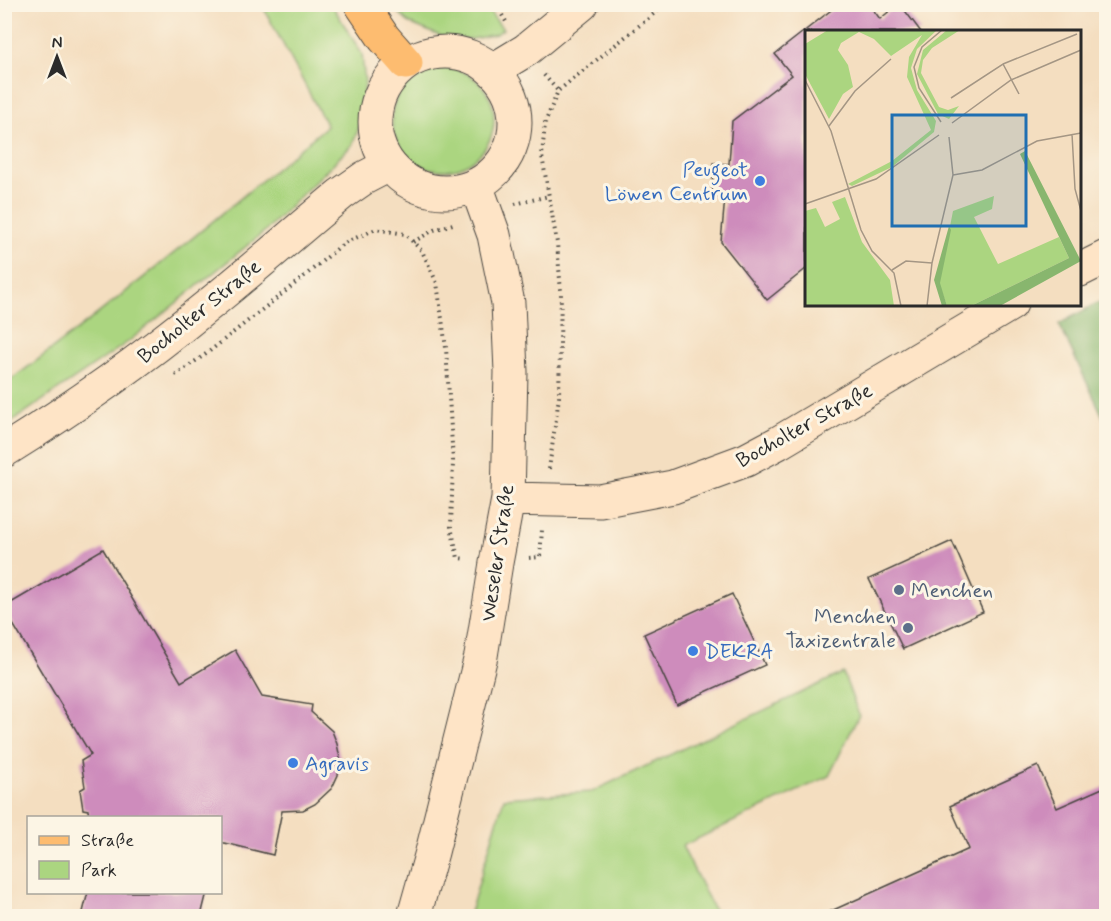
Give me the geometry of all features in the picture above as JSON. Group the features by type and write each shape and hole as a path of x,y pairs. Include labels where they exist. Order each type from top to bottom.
{"main road":[{"path":"361,4 384,38 406,63"}],"street":[{"path":"493,70 526,50 582,4"},
{"path":"451,51 474,57 493,70 507,88 514,110 515,132 508,154 494,172 476,185 453,192 429,190 406,181 389,165 378,144 374,121 378,99 389,79 406,63 427,53 451,51"},
{"name":"Bocholter Straße","path":"4,451 84,399 143,356 201,311 341,194 364,178 389,165"},
{"name":"Weseler Straße","path":"414,916 482,656 508,499 511,372 508,303 494,235 476,185"},
{"path":"1081,270 1107,257"},
{"name":"Bocholter Straße","path":"508,499 600,501 673,487 746,460 1008,306"}],"path":[{"path":"169,380 232,334 344,243 376,229 405,234 422,251 437,284 446,348 453,461 451,527 458,558 496,563 540,557 545,499 559,397 561,292 556,234 542,156 545,123 558,92 666,4"}],"green space":[{"path":"262,5 332,5 362,54 365,83 360,125 352,145 264,232 128,342 5,426 5,384 128,290 327,126"},
{"path":"391,5 488,5 492,15 503,29 496,34 473,39 445,38 409,23"},
{"path":"443,68 462,72 479,83 490,100 494,119 490,138 479,155 462,166 443,170 424,166 407,155 396,138 392,119 396,100 407,83 424,72"},
{"path":"1099,302 1106,320 1106,423 1059,324"},
{"path":"843,673 859,715 829,776 682,846 717,916 469,916 504,798 591,792"}],"building":[{"name":"Peugeot Löwen Centrum","path":"839,4 869,4 880,19 900,4 920,30 806,30"},
{"name":"Peugeot Löwen Centrum","path":"805,31 805,270 767,300 721,242 725,197 712,197 713,163 729,164 732,121 792,75 775,54"},
{"path":"952,541 983,612 903,649 869,579"},
{"path":"103,549 181,682 235,650 262,697 312,705 311,712 332,731 337,744 340,758 338,775 332,788 315,804 303,810 282,811 273,855 222,842 222,816 89,816 88,810 83,809 80,790 85,787 81,761 91,755 4,607"},
{"path":"732,594 765,665 677,705 644,634"},
{"path":"1038,766 1057,808 1107,786 1107,916 820,916 969,849 950,806"},
{"path":"88,894 206,894 201,916 82,916"}],"place":[{"name":"Peugeot Löwen Centrum","path":"760,181"},
{"name":"Menchen","path":"899,590"},
{"name":"Menchen Taxizentrale","path":"908,628"},
{"name":"DEKRA","path":"693,651"},
{"name":"Agravis","path":"293,763"}]}
